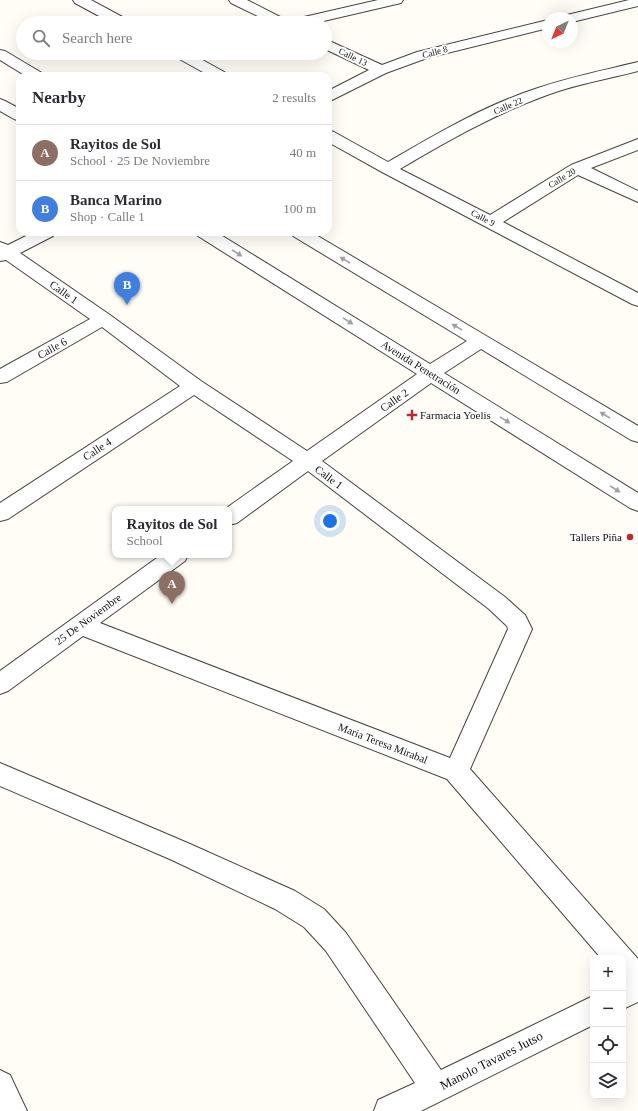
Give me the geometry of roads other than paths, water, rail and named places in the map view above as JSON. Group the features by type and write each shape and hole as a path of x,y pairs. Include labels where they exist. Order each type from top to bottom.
{"street":[{"path":"80,0 110,16"},
{"path":"236,0 269,16"},
{"path":"326,16 396,0"},
{"path":"578,17 638,2"},
{"name":"Calle 8","path":"332,95 380,70 422,55 542,25"},
{"name":"Calle 13","path":"332,46 380,70"},
{"path":"0,54 30,72"},
{"path":"192,60 214,72"},
{"name":"Calle 22","path":"388,169 462,126 504,107 544,91 638,66"},
{"path":"0,104 16,114"},
{"name":"Calle 9","path":"332,137 388,169 638,300"},
{"name":"Calle 20","path":"491,222 577,168 638,144"},
{"path":"577,168 638,197"},
{"path":"3,252 38,236"},
{"name":"Avenida Penetración","path":"210,236 638,503"},
{"path":"306,236 638,435"},
{"name":"Calle 1","path":"3,252 103,319 194,386 308,461 497,603 520,625 520,629 456,771"},
{"name":"Calle 6","path":"0,377 103,319"},
{"name":"Calle 2","path":"308,461 432,373 480,341"},
{"name":"Calle 4","path":"0,513 194,386"},
{"path":"232,516 308,461"},
{"name":"25 De Noviembre","path":"0,684 173,558"},
{"name":"Maria Teresa Mirabal","path":"79,625 456,771 616,955"},
{"path":"0,774 188,855 284,900 314,918 336,942 436,1088"},
{"path":"626,966 638,980"},
{"path":"626,993 638,987"},
{"name":"Manolo Tavares Jutso","path":"389,1111 590,1011"},
{"path":"0,1085 12,1111"}],"place":[{"name":"Banca Marino","path":"127,305"},
{"name":"Farmacia Yoelis","path":"412,415"},
{"name":"Tallers Piña","path":"630,537"},
{"name":"Rayitos de Sol","path":"172,604"}]}
